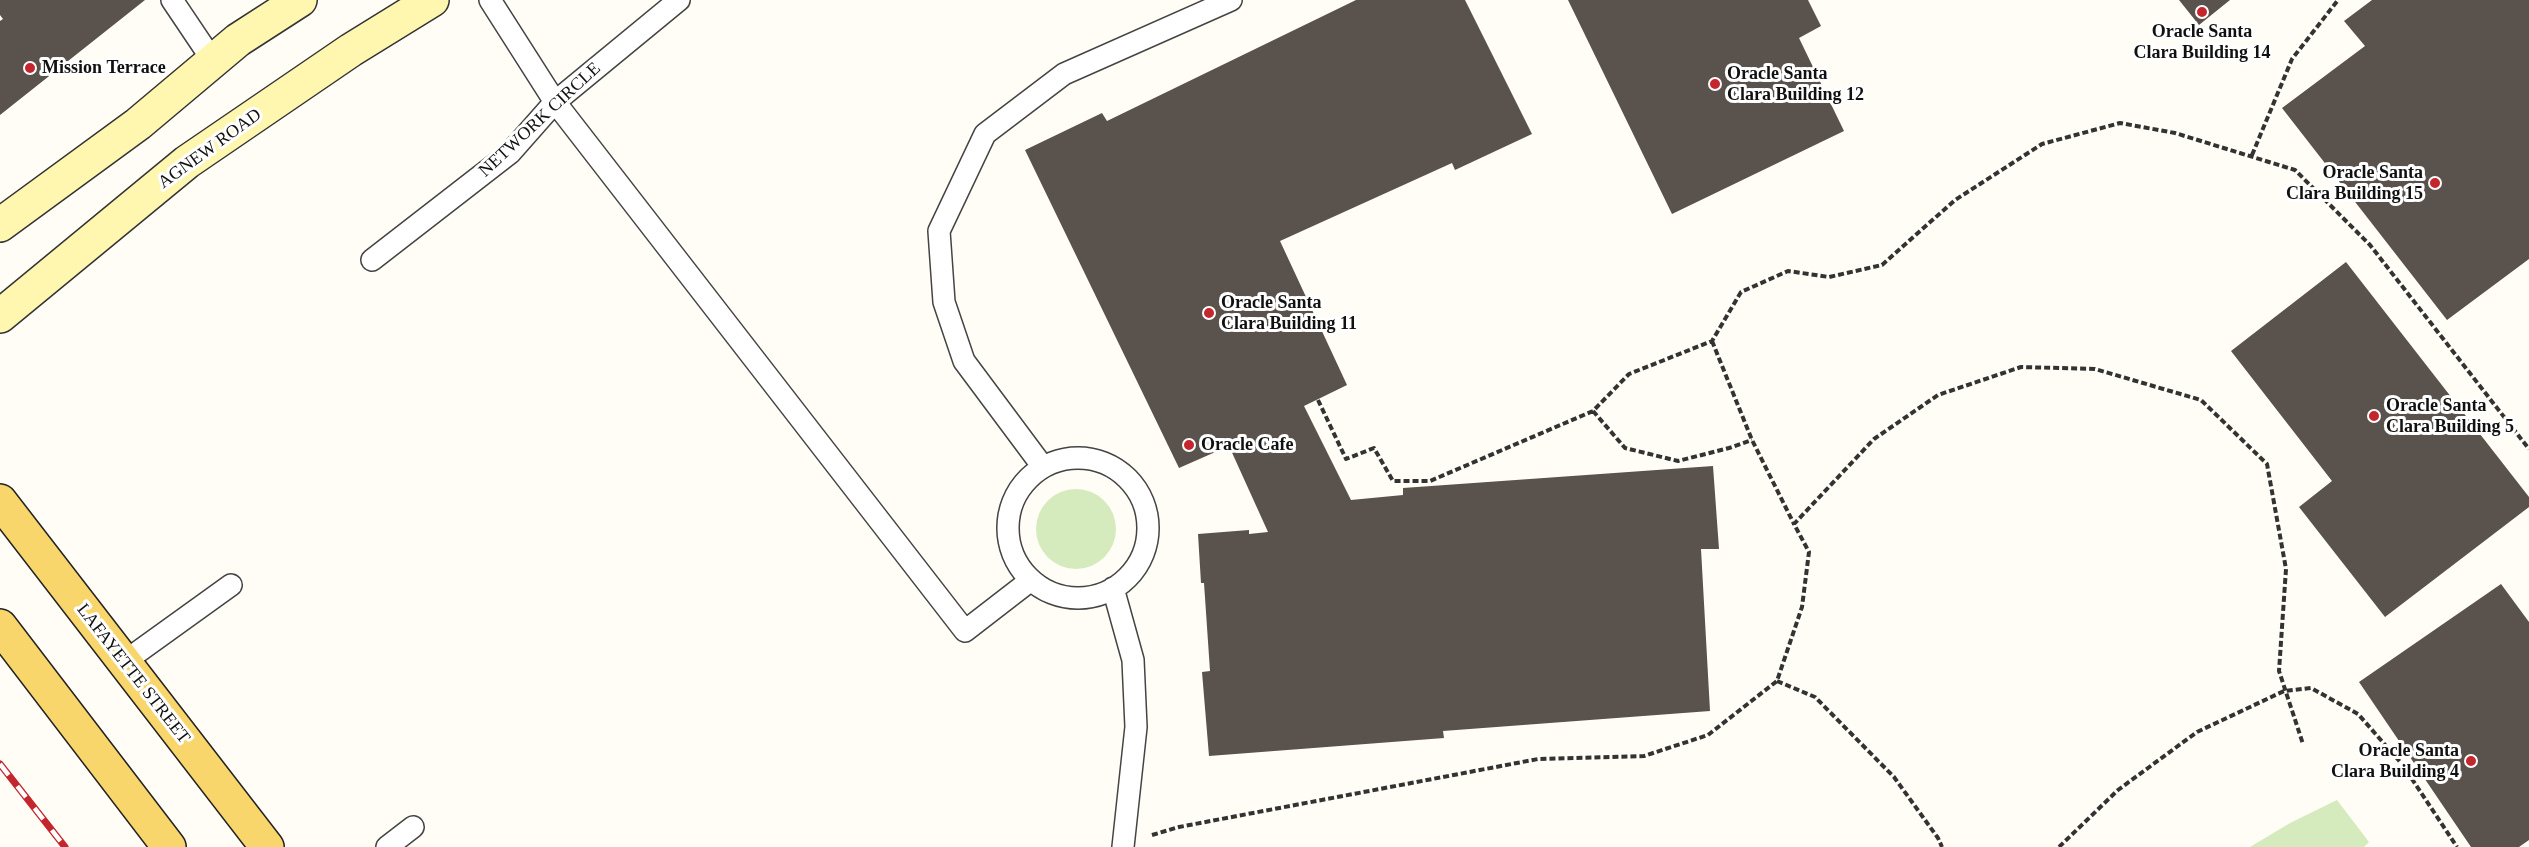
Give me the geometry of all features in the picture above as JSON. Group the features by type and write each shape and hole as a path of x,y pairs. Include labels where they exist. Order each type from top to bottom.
{"main road":[{"path":"0,225 138,124 238,40 300,0"},
{"name":"AGNEW ROAD","path":"0,316 187,162 351,50 432,0"},
{"name":"LAFAYETTE STREET","path":"0,501 267,847"},
{"path":"0,626 169,847"}],"lane":[{"path":"172,0 213,62"},
{"path":"490,0 555,102 965,631 1031,580"},
{"name":"NETWORK CIRCLE","path":"372,260 510,153 555,102 679,0"},
{"path":"1043,467 964,361 944,302 939,231 985,134 1064,74 1231,0"},
{"path":"1085,458 1107,465 1125,476 1139,493 1147,513 1148,535 1142,556 1130,574 1113,588 1093,596 1070,598 1049,592 1031,580 1017,563 1009,542 1008,520 1014,499 1026,481 1043,467 1064,460 1085,458"},
{"path":"124,662 231,585"},
{"path":"1113,588 1133,660 1136,727 1123,845"},
{"path":"387,847 413,827"}],"path":[{"path":"2252,155 2292,58 2338,0"},
{"path":"1318,400 1346,459 1374,448 1393,482 1430,481 1593,411 1629,374 1712,341 1741,292 1788,271 1829,277 1882,265 1955,200 2042,144 2120,123 2175,133 2295,170 2370,245 2529,449"},
{"path":"1123,845 1179,827 1538,759 1644,756 1708,735 1777,681 1802,607 1809,552 1752,440 1712,341"},
{"path":"1794,524 1874,439 1928,401 1938,395 2021,367 2095,369 2201,400 2267,464 2286,569 2278,671 2302,744"},
{"path":"1593,411 1625,448 1678,461 1752,440"},
{"path":"1777,681 1815,697 1894,777 1942,847"},
{"path":"2059,847 2118,790 2197,732 2284,691 2311,688 2358,714 2402,764 2457,847"}],"green space":[{"path":"1068,489 1084,489 1105,500 1116,521 1116,537 1105,558 1084,569 1068,569 1054,563 1042,551 1036,537 1036,521 1042,507 1054,495"},
{"path":"2337,800 2369,842 2364,847 2250,847 2290,823"}],"building":[{"name":"Mission Terrace","path":"0,0 145,0 0,115 0,21 3,19 0,15"},
{"path":"1356,0 1465,0 1532,134 1455,170 1452,163 1280,241 1347,385 1304,406 1351,500 1403,495 1403,488 1713,466 1719,549 1701,549 1710,711 1443,731 1444,738 1209,756 1202,672 1210,671 1198,534 1249,530 1249,534 1268,532 1229,446 1179,468 1025,150 1102,113 1107,121"},
{"name":"Oracle Santa Clara Building 12","path":"1568,0 1808,0 1821,26 1799,38 1844,131 1672,214"},
{"name":"Oracle Santa Clara Building 14","path":"2179,0 2230,0 2199,25"},
{"name":"Oracle Santa Clara Building 15","path":"2372,0 2529,0 2529,259 2447,320 2282,108 2365,46 2344,21"},
{"name":"Oracle Santa Clara Building 5","path":"2346,262 2529,497 2529,507 2385,617 2299,507 2332,481 2231,351"},
{"name":"Oracle Santa Clara Building 4","path":"2501,584 2529,622 2529,840 2519,847 2471,847 2359,682"}],"railway":[{"path":"0,764 65,847"}],"place":[{"name":"Oracle Santa Clara Building 14","path":"2202,12"},
{"name":"Mission Terrace","path":"30,68"},
{"name":"Oracle Santa Clara Building 12","path":"1715,84"},
{"name":"Oracle Santa Clara Building 15","path":"2435,183"},
{"name":"Oracle Santa Clara Building 11","path":"1209,313"},
{"name":"Oracle Santa Clara Building 5","path":"2374,416"},
{"name":"Oracle Cafe","path":"1189,445"},
{"name":"Oracle Santa Clara Building 4","path":"2471,761"}]}
